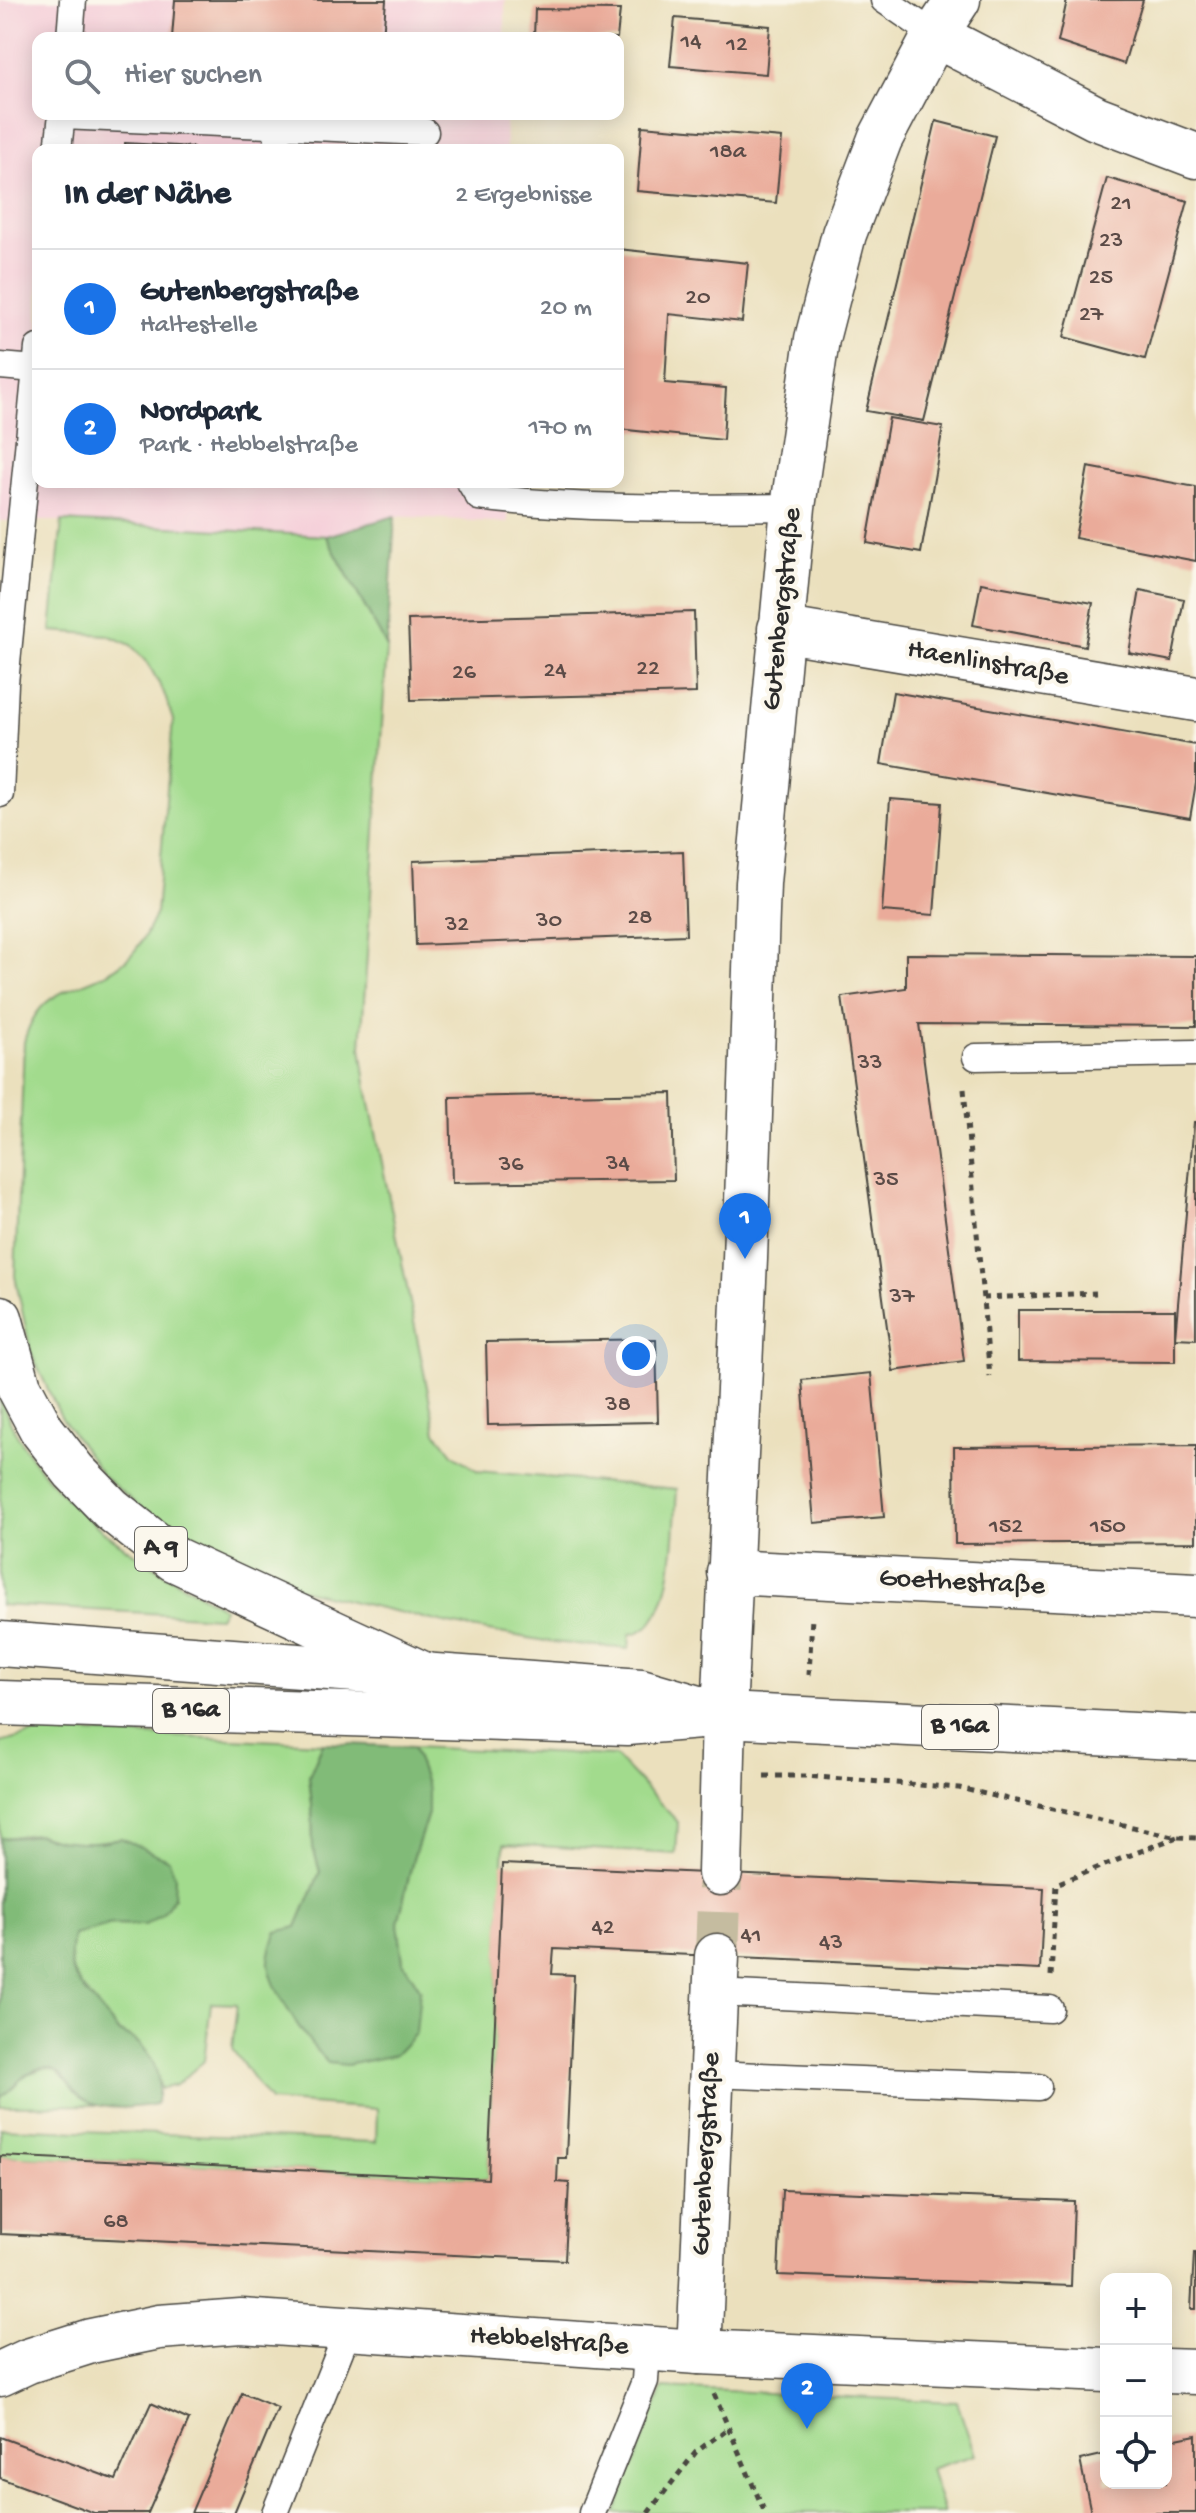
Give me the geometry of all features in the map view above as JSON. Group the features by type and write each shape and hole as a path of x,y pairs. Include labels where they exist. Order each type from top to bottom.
{"main road":[{"path":"947,18 1096,118 1196,156"},
{"name":"Gutenbergstraße","path":"720,1873 729,1572 745,1259 758,883 793,507 817,339 844,234 880,139 947,18"},
{"name":"Haenlinstraße","path":"780,629 1196,699"},
{"name":"A 9","path":"0,1318 19,1387 42,1430 74,1471 111,1509 174,1559 423,1674"},
{"name":"Goethestraße","path":"729,1572 1196,1595"},
{"name":"B 16a","path":"0,1644 641,1691 724,1715"},
{"name":"B 16a","path":"11,1708 627,1723 724,1715 1196,1738"},
{"name":"Gutenbergstraße","path":"699,2352 716,1974"},
{"name":"Hebbelstraße","path":"0,2374 28,2361 91,2341 159,2327 241,2321 699,2352 1100,2370"},
{"path":"1172,2371 1196,2372"}],"lane":[{"path":"70,32 73,0"},
{"path":"884,0 947,18"},
{"path":"59,144 61,120"},
{"path":"109,120 277,138 425,132"},
{"path":"0,366 32,359"},
{"path":"0,794 2,684 32,449"},
{"path":"474,488 479,497 530,503 620,508 793,507"},
{"path":"976,1057 1196,1053"},
{"path":"716,1974 1050,2009"},
{"path":"711,2074 1038,2087"},
{"path":"275,2513 349,2328"},
{"path":"592,2513 645,2381 647,2348"}],"path":[{"path":"976,1057 962,1059 990,1377"},
{"path":"983,1298 1096,1293"},
{"path":"722,1776 805,1776 959,1788 1177,1837 1196,1838"},
{"path":"1050,2009 1056,1884 1177,1837"},
{"path":"699,2352 727,2429 765,2513"},
{"path":"648,2513 696,2452 727,2429"}],"shaded area":[{"path":"0,0 505,0 505,32 32,32 32,120 505,120 506,144 32,144 32,488 508,488 508,523 395,516 326,536 62,521 0,521"}],"green space":[{"path":"395,516 387,647 326,536"},
{"path":"62,521 326,536 387,647 361,1047 436,1432 454,1455 478,1471 677,1489 673,1549 665,1596 657,1615 645,1628 630,1634 629,1649 551,1642 449,1624 291,1587 214,1556 155,1520 103,1476 61,1417 31,1353 15,1276 24,1042 41,1008 53,998 111,971 126,960 143,938 156,913 173,720 164,693 149,665 131,645 108,635 51,631"},
{"path":"0,1398 16,1433 37,1465 62,1494 121,1545 224,1608 219,1617 0,1605"},
{"path":"43,1731 323,1743 309,1776 313,1847 320,1872 297,1927 420,1989 403,1962 398,1923 428,1813 428,1790 413,1747 615,1756 678,1822 676,1854 504,1844 488,2179 0,2156 0,2128 376,2142 377,2109 270,2101 232,2049 237,2004 211,2003 204,2061 176,2085 161,2089 148,2055 136,2041 119,2033 71,1967 73,1935 111,1924 145,1925 121,1838 81,1843 38,1834 0,1838 0,1743"},
{"path":"323,1743 413,1747 428,1790 428,1813 398,1923 403,1962 420,1989 416,2033 395,2055 347,2065 328,2063 311,2043 276,1988 269,1964 276,1932 297,1927 320,1872 313,1847 309,1776"},
{"path":"37,1834 80,1842 121,1838 169,1860 175,1877 174,1897 163,1913 145,1925 111,1924 73,1935 70,1955 71,1967 85,1991 119,2033 139,2043 152,2061 158,2082 156,2104 119,2108 100,2106 83,2099 62,2075 46,2068 32,2071 0,2097 0,1838"},
{"path":"45,2068 58,2070 83,2099 97,2105 0,2106 0,2097 21,2076"},
{"path":"663,2388 957,2402 975,2455 930,2469 944,2513 615,2513"}],"building":[{"path":"175,0 386,0 383,32 172,32"},
{"path":"1067,0 1143,0 1124,64 1058,42"},
{"path":"535,9 620,10 618,32 534,32"},
{"path":"675,18 770,26 766,74 670,66"},
{"path":"936,121 995,136 924,421 866,411"},
{"path":"642,126 782,138 776,203 637,191"},
{"path":"1107,178 1188,201 1145,359 1064,337"},
{"path":"624,250 748,263 742,322 669,314 665,383 726,388 723,440 624,430"},
{"path":"889,418 943,427 921,553 867,543"},
{"path":"1088,467 1196,487 1196,561 1075,538"},
{"path":"981,583 1093,603 1085,646 973,625"},
{"path":"1140,590 1184,599 1172,661 1129,653"},
{"path":"694,612 696,693 411,700 408,620"},
{"path":"893,692 1196,745 1196,783 1190,818 881,764"},
{"path":"890,799 942,803 934,915 882,911"},
{"path":"683,851 686,935 416,945 413,861"},
{"path":"906,954 1196,956 1196,1026 919,1024 964,1361 893,1371 842,997 906,988"},
{"path":"672,1093 674,1180 452,1183 450,1097"},
{"path":"1196,1122 1196,1339 1175,1338"},
{"path":"1018,1310 1175,1310 1175,1362 1018,1361"},
{"path":"656,1339 658,1422 488,1425 486,1342"},
{"path":"871,1373 884,1517 814,1523 802,1380"},
{"path":"1196,1445 1196,1542 955,1544 954,1447"},
{"path":"502,1864 1044,1888 1040,1970 554,1949 552,1974 574,1975 566,2158 558,2158 557,2182 569,2183 565,2260 0,2234 0,2156 488,2179"},
{"path":"782,2190 1074,2201 1071,2286 778,2275"},
{"path":"1194,2253 1196,2309 1191,2309"},
{"path":"242,2393 278,2408 234,2513 191,2513"},
{"path":"151,2403 189,2420 148,2513 94,2513 0,2478 0,2437 116,2480"},
{"path":"1196,2435 1196,2513 1091,2513 1080,2460 1100,2455 1100,2489 1172,2489 1172,2440"}],"tunnel":[{"path":"717,1956 720,1873"}],"place":[{"name":"Gutenbergstraße","path":"745,1259"},
{"name":"Nordpark","path":"807,2429"}]}
